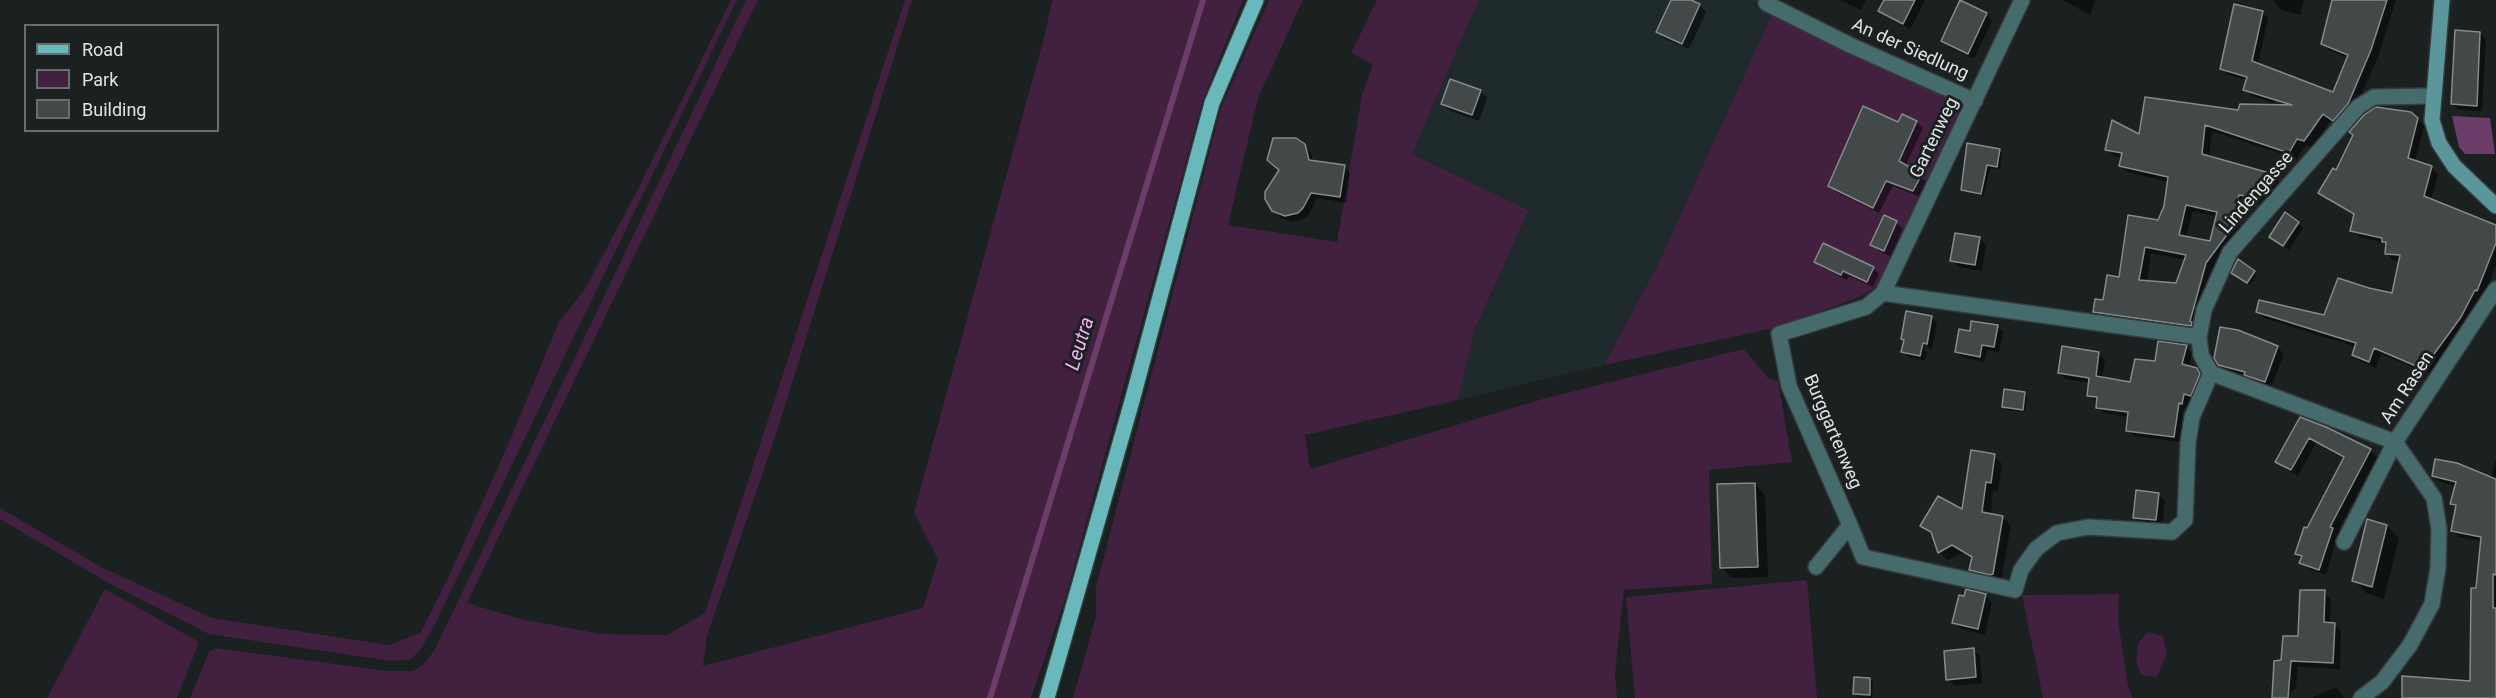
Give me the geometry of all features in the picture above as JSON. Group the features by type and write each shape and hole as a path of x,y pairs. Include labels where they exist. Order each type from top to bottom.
{"main road":[{"path":"1047,698 1132,401 1212,103 1256,0"},
{"path":"2442,0 2432,96 2432,120 2439,143 2454,166 2496,206"}],"street":[{"name":"An der Siedlung","path":"1768,0 1766,3 1852,46 1976,101"},
{"name":"Gartenweg","path":"1883,293 2022,0"},
{"name":"Lindengasse","path":"2211,373 2201,355 2199,337 2204,310 2230,252 2358,107 2374,97 2432,96"},
{"name":"Am Rasen","path":"2361,698 2382,682 2410,645 2432,603 2438,568 2439,529 2434,498 2395,442 2496,289"},
{"path":"1883,293 2199,337"},
{"name":"Burggartenweg","path":"1883,293 1866,307 1779,333 1781,353 1790,386 1863,557 2015,590 2021,570 2036,549 2057,533 2088,527 2172,532 2185,520 2188,443 2192,417 2211,373"},
{"path":"2211,373 2395,442 2344,542"},
{"path":"1816,567 1850,525"}],"shaded area":[{"path":"1479,0 1758,0 1755,7 1772,14 1659,262 1604,365 1458,400 1475,329 1529,210 1412,154"},
{"path":"2452,116 2490,118 2495,154 2465,154 2459,147"}],"green space":[{"path":"731,0 737,0 434,626 421,649 410,660 390,661 209,634 107,582 0,519 0,508 101,567 212,618 389,645 420,633 449,576 507,447 559,322 585,289 638,189"},
{"path":"746,0 758,0 467,603 521,619 601,634 667,635 705,613 905,0 912,0 776,434 707,636 703,666 923,608 938,559 914,512 1045,34 1052,0 1243,0 1203,100 1066,596 1031,698 190,698 209,652 215,648 388,671 413,671 424,664 434,651"},
{"path":"1269,0 1303,0 1258,98 1228,225 1337,242 1362,95 1373,64 1351,53 1377,0 1479,0 1412,154 1529,210 1475,329 1458,400 1305,435 1310,469 1546,398 1744,349 1768,378 1778,381 1792,462 1709,470 1712,584 1624,590 1615,674 1617,698 1073,698 1096,616 1096,587 1221,108"},
{"path":"1772,14 1963,103 1878,286 1861,296 1783,326 1604,365 1659,262"},
{"path":"1807,580 1817,698 1635,698 1626,597"},
{"path":"105,589 199,642 177,698 47,698"},
{"path":"2119,594 2118,620 2128,686 2133,698 2043,698 2022,595"},
{"path":"2148,632 2163,636 2167,654 2157,677 2141,675 2136,660 2138,643"}],"building":[{"path":"1671,0 1691,0 1700,4 1682,44 1656,32"},
{"path":"1884,0 1915,0 1903,24 1878,11"},
{"path":"1960,0 1987,13 1968,54 1941,41"},
{"path":"2332,0 2387,0 2371,50 2348,104 2333,121 2323,114 2304,141 2297,139 2289,153 2205,125 2202,154 2273,174 2252,197 2239,195 2229,232 2206,263 2190,321 2191,326 2093,312 2095,299 2103,300 2107,275 2119,277 2128,215 2158,220 2164,206 2168,177 2119,166 2122,153 2105,150 2112,120 2139,134 2145,97 2238,110 2240,104 2292,105 2243,90 2247,77 2220,69 2234,4 2263,11 2252,61 2333,92 2348,55 2321,44","holes":["2186,205 2217,212 2210,241 2179,235","2145,247 2186,255 2176,283 2139,280"]},
{"path":"2455,30 2480,32 2477,106 2451,104"},
{"path":"1450,79 1481,90 1472,115 1441,104"},
{"path":"1863,106 1898,122 1902,114 1917,121 1899,161 1922,174 1913,191 1886,181 1873,208 1828,186"},
{"path":"2376,107 2411,112 2418,118 2408,158 2432,166 2424,196 2496,225 2496,243 2477,291 2475,290 2461,317 2423,369 2374,348 2369,362 2352,355 2356,343 2256,312 2259,300 2324,315 2338,278 2392,293 2400,255 2385,254 2386,242 2382,242 2382,238 2350,231 2354,214 2318,193 2333,168 2336,170 2353,135 2349,132 2364,115"},
{"path":"1273,138 1296,138 1305,144 1309,160 1345,165 1340,197 1311,193 1298,213 1285,216 1272,211 1265,199 1265,192 1279,170 1267,160"},
{"path":"1967,143 2000,149 1997,167 1987,165 1981,194 1961,190"},
{"path":"2285,212 2299,222 2283,246 2269,237"},
{"path":"1884,215 1897,221 1884,251 1870,245"},
{"path":"1955,233 1980,237 1975,265 1950,261"},
{"path":"1823,243 1874,267 1867,282 1843,271 1841,275 1814,262"},
{"path":"2238,259 2255,271 2247,283 2231,273"},
{"path":"1906,311 1932,316 1927,344 1923,343 1920,356 1901,352"},
{"path":"1971,321 1998,325 1994,347 1982,345 1980,357 1955,352 1959,329 1970,331"},
{"path":"2220,327 2238,330 2278,346 2265,382 2244,375 2245,372 2218,365 2214,358"},
{"path":"2158,341 2187,345 2182,364 2197,368 2200,374 2191,396 2184,394 2182,404 2179,403 2174,437 2126,431 2128,412 2096,408 2097,397 2087,396 2089,378 2058,373 2062,346 2099,352 2096,376 2130,382 2135,359 2155,361"},
{"path":"2004,389 2025,392 2023,410 2002,407"},
{"path":"2300,417 2371,449 2330,527 2333,528 2319,570 2299,563 2302,556 2295,554 2304,527 2307,528 2344,457 2309,438 2291,470 2275,462"},
{"path":"1971,450 1995,454 1991,483 1986,482 1982,512 2003,516 1993,574 1990,575 1969,570 1972,557 1952,545 1938,553 1931,532 1920,526 1938,496 1962,509"},
{"path":"2435,459 2457,463 2496,479 2496,575 2493,574 2493,608 2496,608 2496,698 2402,698 2402,676 2470,681 2471,588 2476,588 2481,537 2451,531 2456,505 2450,504 2456,482 2432,476"},
{"path":"1755,483 1758,567 1720,568 1717,484"},
{"path":"2136,490 2159,493 2156,520 2133,518"},
{"path":"2367,519 2387,525 2372,587 2352,581"},
{"path":"1966,589 1986,594 1978,629 1952,623 1959,595 1964,596"},
{"path":"2300,590 2325,590 2324,622 2335,623 2333,663 2291,661 2288,698 2272,698 2274,661 2281,660 2283,636 2298,636"},
{"path":"1974,648 1976,677 1946,680 1944,651"},
{"path":"1854,677 1870,678 1870,695 1853,694"}],"waterway":[{"name":"Leutra","path":"990,698 1203,0"}]}
